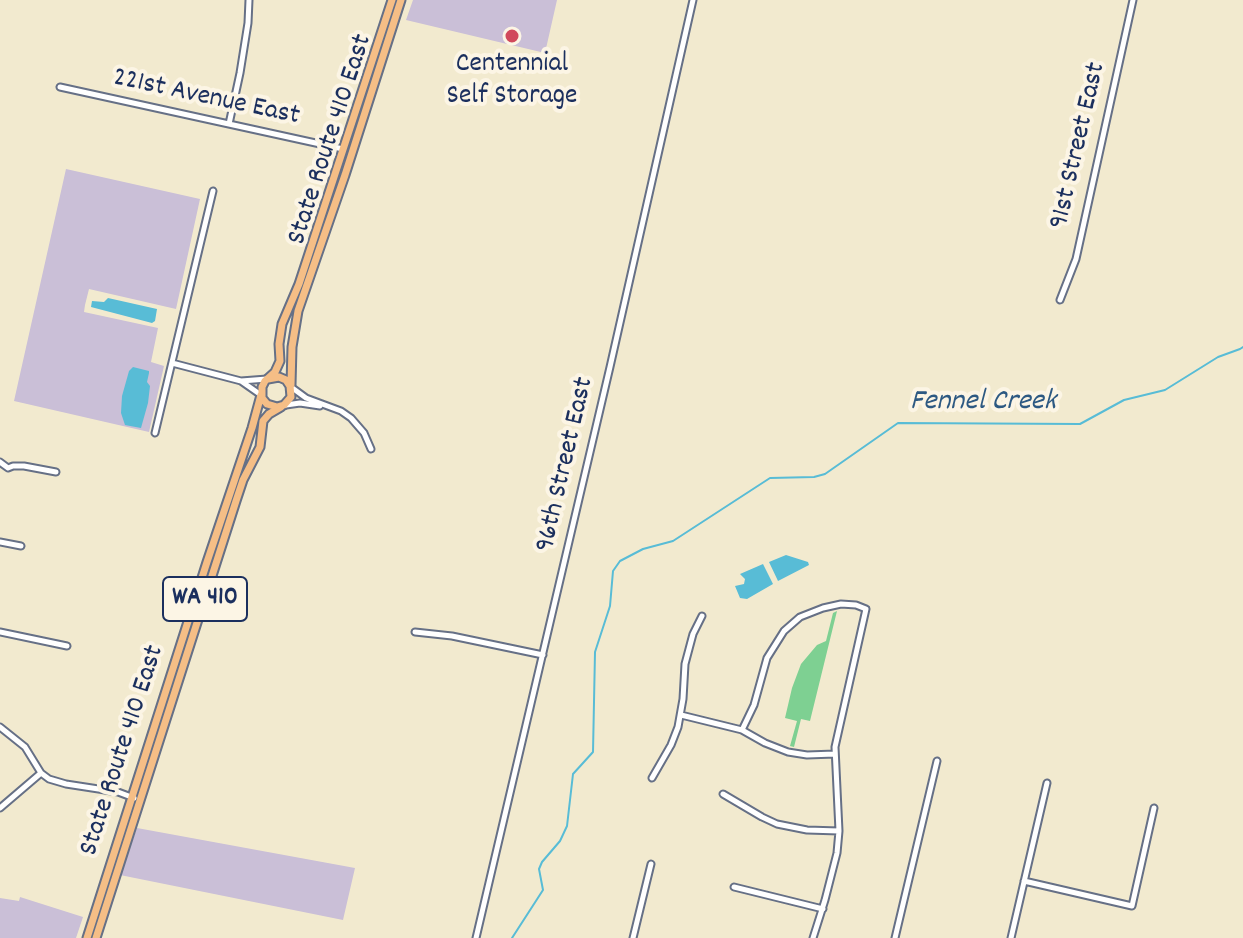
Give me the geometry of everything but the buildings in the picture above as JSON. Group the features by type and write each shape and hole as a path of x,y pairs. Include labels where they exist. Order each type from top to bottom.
{"main road":[{"name":"State Route 410 East","path":"268,379 280,361 282,324 299,284 392,0"},
{"name":"State Route 410 East","path":"291,387 292,347 298,311 401,0"},
{"path":"268,379 283,378 291,387"},
{"name":"WA 410","path":"261,395 268,379"},
{"name":"WA 410","path":"282,406 291,397 291,387"},
{"name":"State Route 410 East","path":"87,938 261,395"},
{"path":"261,395 270,406 282,406"},
{"name":"State Route 410 East","path":"96,938 243,480 260,447 263,421 282,406"}],"street":[{"path":"229,124 240,73 249,0"},
{"name":"96th Street East","path":"476,938 693,0"},
{"name":"91st Street East","path":"1060,300 1076,259 1133,0"},
{"name":"221st Avenue East","path":"60,87 343,149"},
{"path":"155,433 213,191"},
{"path":"172,363 241,381 268,379"},
{"path":"241,381 261,395"},
{"path":"291,387 306,398 346,415 356,423 371,449"},
{"path":"282,406 300,403 329,407"},
{"path":"0,462 8,468 24,466 56,472"},
{"path":"0,542 21,546"},
{"path":"742,730 754,705 767,658 777,639 800,617 823,608 841,604 866,609 835,754 839,831 837,853 813,938"},
{"path":"652,778 671,745 681,715 685,664 693,634 702,616"},
{"path":"0,632 67,646"},
{"path":"415,632 452,636 543,655"},
{"path":"681,715 742,730 788,752 835,754"},
{"path":"0,727 25,747 41,773 49,779 118,792 141,800"},
{"path":"895,938 937,761"},
{"path":"0,808 41,773"},
{"path":"1011,938 1047,783"},
{"path":"723,794 777,824 807,830 839,831"},
{"path":"1024,881 1132,906 1154,808"},
{"path":"633,938 651,864"},
{"path":"734,887 823,909"}],"shaded area":[{"name":"Centennial Self Storage","path":"413,0 557,0 545,53 406,20"},
{"path":"66,169 200,199 176,309 89,289 85,305 84,312 158,328 151,362 164,366 149,432 14,401"},
{"path":"137,828 355,868 343,920 120,875"},
{"path":"20,897 83,917 76,938 0,938 0,898 19,901"}],"green space":[{"path":"837,611 810,721 801,719 794,747 790,746 797,721 785,718 792,688 801,664 817,645 826,641 833,613"}],"water":[{"path":"108,298 157,309 155,321 152,323 91,307 92,301 104,302"},
{"path":"133,367 149,371 148,403 141,428 125,425 121,413 122,396"},
{"path":"786,555 809,565 778,581 769,562"},
{"path":"763,564 773,584 747,599 740,598 735,586 744,584 745,579 740,574"}],"waterway":[{"name":"Fennel Creek","path":"512,938 543,890 539,869 567,826 573,774 593,752 595,652 610,606 613,571 620,561 643,549 673,541 770,478 825,474 898,423 1080,424 1124,400 1165,390 1218,357 1243,347"}],"place":[{"name":"Centennial Self Storage","path":"512,36"}]}
